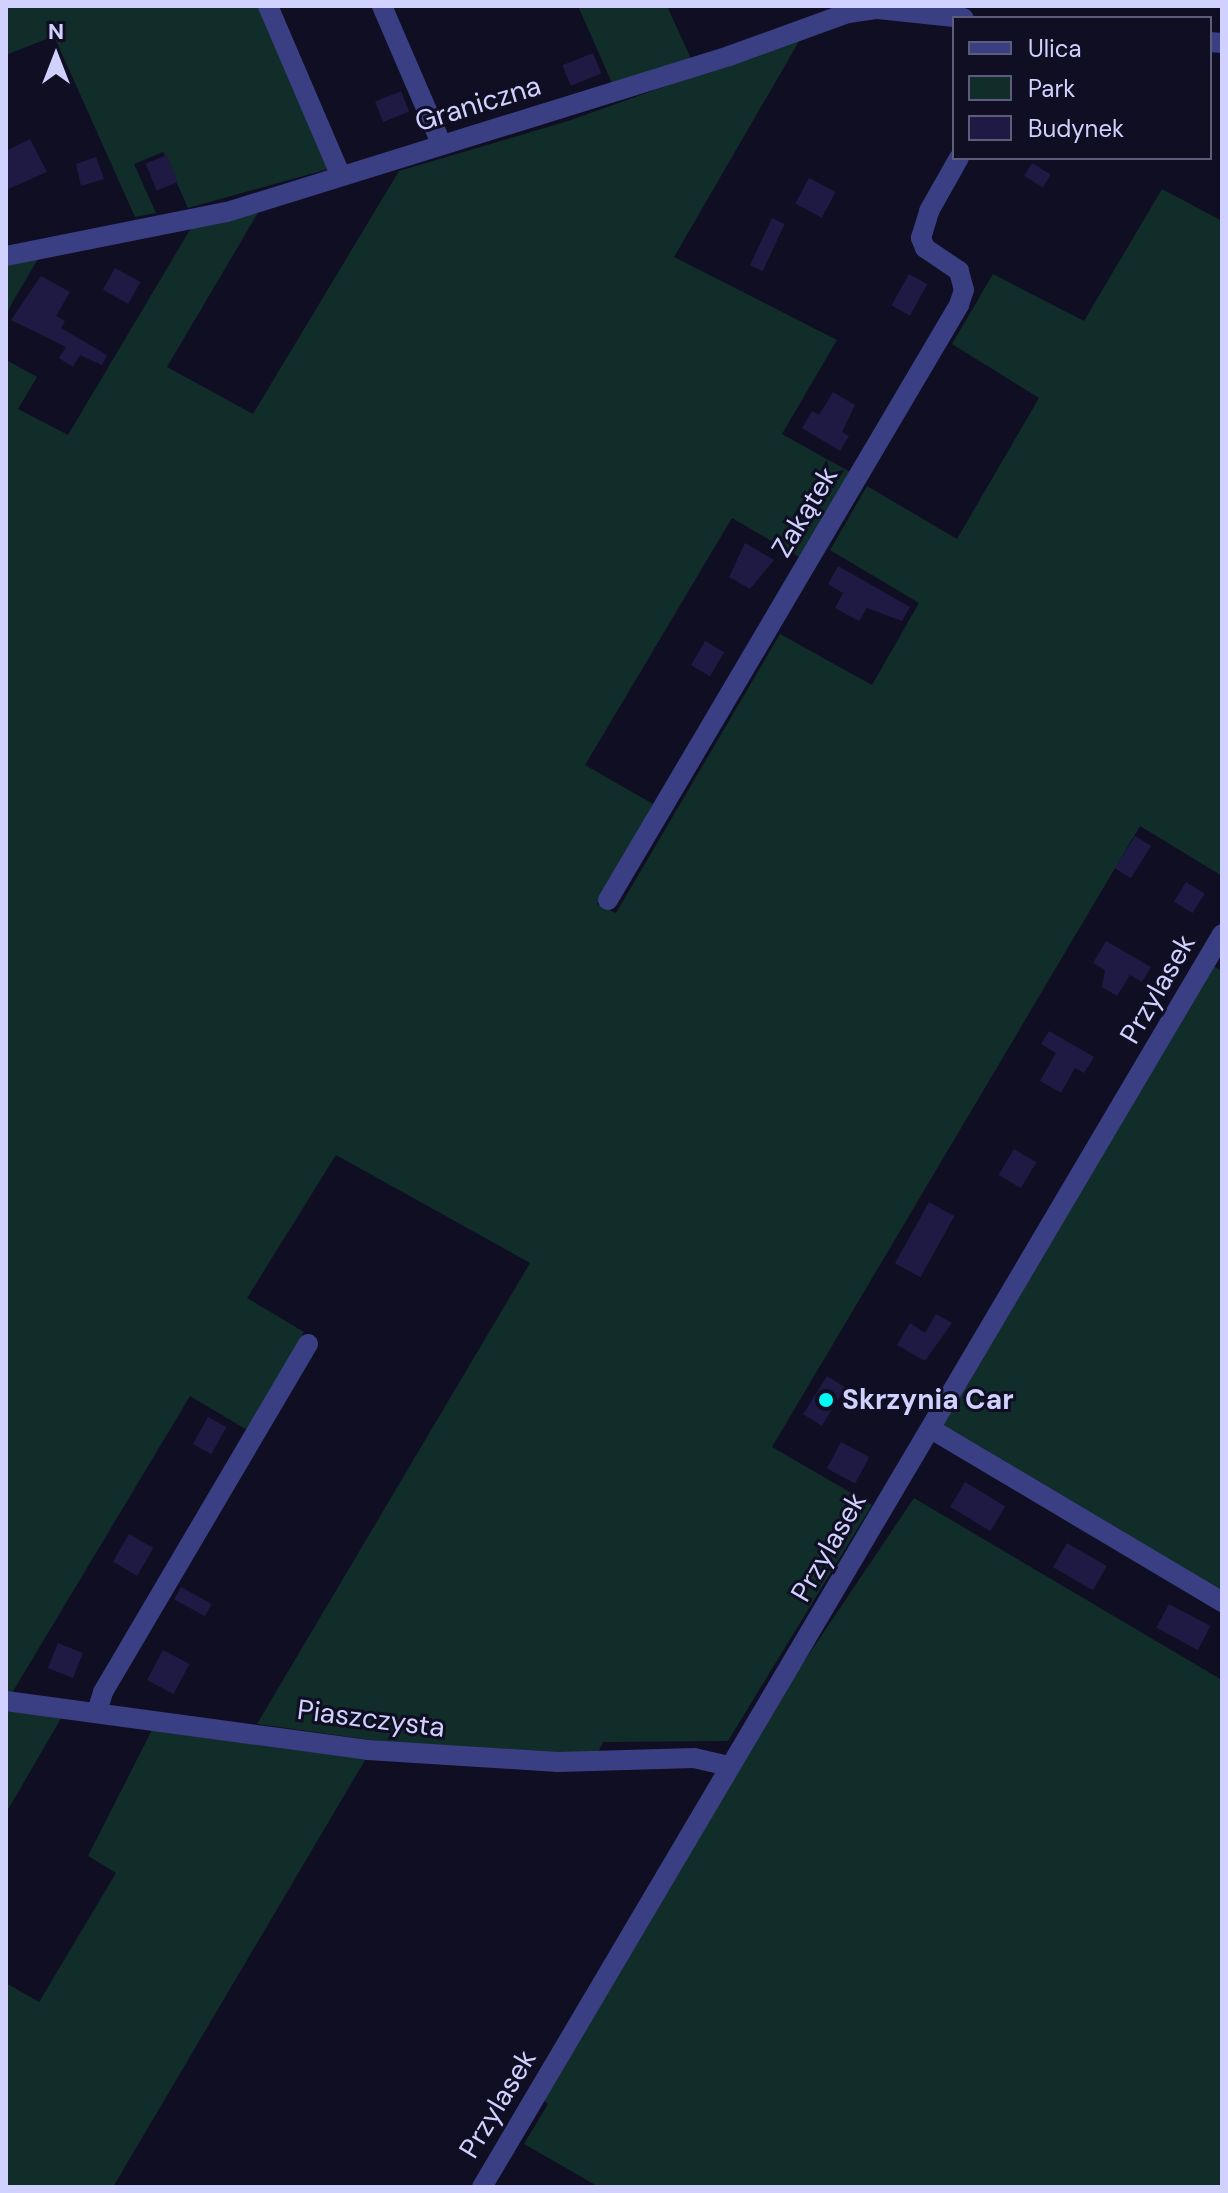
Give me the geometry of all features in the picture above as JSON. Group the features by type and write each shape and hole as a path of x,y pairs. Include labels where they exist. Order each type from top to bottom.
{"street":[{"path":"268,6 341,176"},
{"path":"382,6 442,145"},
{"name":"Graniczna","path":"6,256 227,212 848,13 878,9 952,17"},
{"name":"Zakątek","path":"608,900 959,305 964,290 959,271 925,248 921,238 929,211 958,160"},
{"name":"Przylasek","path":"482,2187 1222,934"},
{"path":"97,1711 103,1692 308,1344"},
{"path":"931,1429 1222,1602"},
{"name":"Piaszczysta","path":"6,1701 368,1750 558,1762 694,1758 730,1766"}],"green space":[{"path":"6,6 258,6 332,168 188,208 163,152 134,164 156,213 135,217 54,36 6,55"},
{"path":"578,6 667,6 692,61 612,83"},
{"path":"801,38 674,257 837,340 782,434 850,472 799,557 732,518 585,765 653,804 597,904 616,913 780,634 872,685 919,603 830,550 867,486 957,539 1039,398 952,344 993,274 1084,321 1162,189 1222,221 1222,876 1140,826 772,1447 872,1505 728,1741 603,1742 596,1757 421,1747 257,1724 530,1263 336,1155 247,1298 304,1332 247,1430 190,1396 12,1693 6,1692 6,360 37,377 18,409 68,435 191,228 259,211 167,367 253,414 399,171 568,121"},
{"path":"38,259 12,303 6,315 6,266"},
{"path":"1212,965 1222,971 1222,1594 940,1425"},
{"path":"914,1498 1222,1680 1222,2187 599,2187 524,2144 548,2104 542,2099 793,1678"},
{"path":"6,1708 63,1715 6,1813"},
{"path":"154,1726 368,1755 113,2187 6,2187 6,1983 39,2002 116,1873 88,1856"}],"building":[{"path":"593,53 601,73 571,86 562,65"},
{"path":"401,91 409,111 383,122 375,101"},
{"path":"30,139 47,172 6,190 6,151"},
{"path":"167,155 178,182 157,191 146,164"},
{"path":"96,157 104,179 81,186 76,164"},
{"path":"1032,163 1051,175 1043,187 1024,176"},
{"path":"809,178 835,192 822,218 795,204"},
{"path":"772,218 785,224 763,271 750,265"},
{"path":"115,268 140,282 128,304 103,290"},
{"path":"909,274 927,284 910,316 892,305"},
{"path":"41,276 70,292 56,316 65,321 61,328 107,355 102,365 80,355 73,367 59,358 66,347 11,320"},
{"path":"833,392 855,405 842,432 849,436 840,451 802,428 812,411 819,415"},
{"path":"745,543 774,560 750,589 729,577"},
{"path":"838,566 910,607 902,621 867,608 859,621 835,608 843,593 828,584"},
{"path":"705,641 724,652 710,676 691,665"},
{"path":"1135,836 1151,846 1131,878 1115,868"},
{"path":"1186,882 1205,894 1192,913 1174,902"},
{"path":"1106,941 1151,967 1142,982 1130,975 1117,996 1102,987 1105,970 1093,963"},
{"path":"1049,1031 1094,1057 1084,1073 1075,1068 1061,1093 1040,1081 1056,1053 1041,1044"},
{"path":"1014,1149 1036,1162 1021,1188 999,1175"},
{"path":"929,1202 954,1216 920,1277 895,1263"},
{"path":"936,1314 952,1323 925,1361 897,1345 910,1323 925,1333"},
{"path":"827,1376 846,1388 822,1426 803,1414"},
{"path":"208,1417 226,1427 211,1454 193,1444"},
{"path":"841,1442 869,1457 855,1484 827,1468"},
{"path":"965,1482 1005,1506 990,1531 950,1507"},
{"path":"129,1534 153,1548 137,1576 113,1562"},
{"path":"1067,1543 1107,1566 1093,1590 1053,1567"},
{"path":"181,1587 212,1604 205,1616 174,1599"},
{"path":"1169,1604 1210,1626 1198,1650 1156,1628"},
{"path":"58,1643 83,1653 73,1678 48,1668"},
{"path":"163,1650 189,1664 174,1694 147,1680"}],"place":[{"name":"Skrzynia Car","path":"826,1400"}]}
